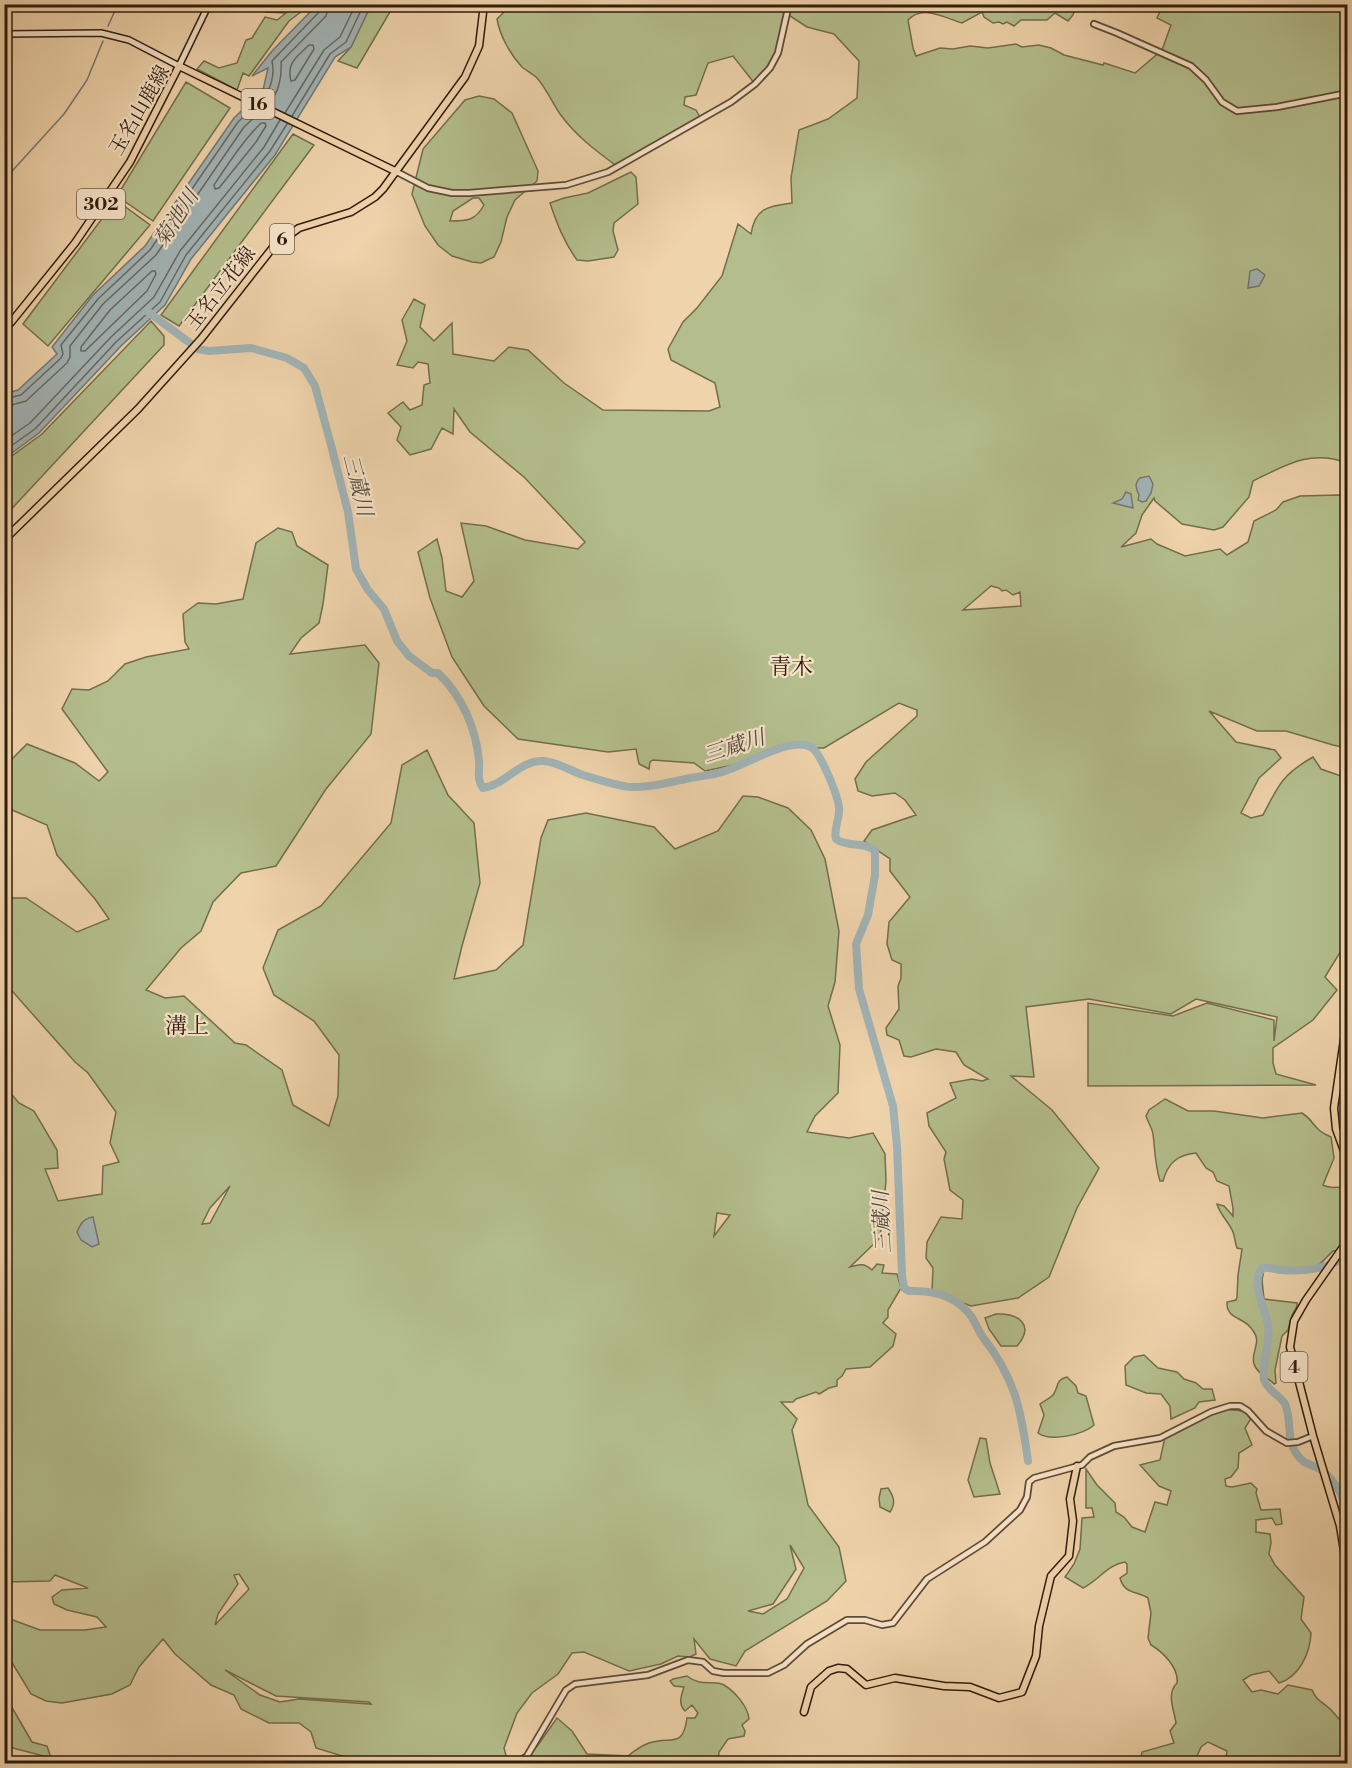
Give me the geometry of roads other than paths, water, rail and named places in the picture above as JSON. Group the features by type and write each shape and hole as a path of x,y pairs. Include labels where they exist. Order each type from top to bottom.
{"main road":[{"name":"302","path":"179,66 209,4"},
{"name":"玉名立花線","path":"4,540 138,409 189,353 274,246 299,228 351,212 383,189 465,77 479,46 484,4"},
{"path":"4,34 101,33 129,40 179,66"},
{"name":"玉名山鹿線","path":"4,331 75,243 130,162 179,66 397,172"},
{"path":"1347,1012 1334,1108 1336,1129 1347,1162"},
{"name":"4","path":"1347,1240 1298,1314 1290,1337 1292,1358 1340,1526 1347,1576"},
{"path":"804,1712 811,1687 829,1671 838,1668 847,1669 866,1685 896,1678 944,1686 970,1687 999,1698 1022,1692 1036,1656 1039,1626 1051,1576 1069,1556 1073,1521 1070,1499 1077,1466"}],"street":[{"path":"397,172 428,188 452,193 469,193 566,185 608,172 731,102 755,84 770,68 778,53 789,4"},
{"path":"1094,24 1191,66 1206,80 1222,102 1237,111 1277,107 1347,93"},
{"path":"516,1764 526,1756 566,1690 575,1684 648,1675 688,1660 696,1660 713,1671 724,1673 768,1673 784,1665 807,1644 847,1620 893,1623 927,1579 985,1542 1020,1510 1027,1497 1029,1482 1034,1478 1077,1466 1114,1446 1152,1440 1211,1412 1230,1406 1240,1406 1248,1411 1266,1431 1278,1440 1291,1443 1313,1436"},
{"path":"9,1764 21,1762 30,1764"},
{"path":"160,1764 169,1764"}],"water":[{"name":"菊池川","path":"317,5 371,5 351,47 335,57 275,155 191,259 165,305 121,346 39,433 5,458 5,394 18,390 57,354 52,347 93,295 145,246 234,118 263,90 268,68 252,76 272,51"},
{"path":"1257,269 1265,275 1259,286 1248,288 1250,271"},
{"path":"1149,476 1153,484 1151,493 1146,501 1142,502 1138,500 1136,484 1140,478"},
{"path":"1126,492 1131,494 1133,508 1113,503 1122,499"},
{"path":"93,1217 99,1244 92,1247 81,1240 77,1232 83,1222"}],"waterway":[{"path":"108,26 118,4"},
{"path":"4,180 64,114 87,80 103,41"},
{"name":"三蔵川","path":"147,311 198,349 209,351 251,348 287,358 304,368 315,386 331,445 348,512 356,569 368,590 384,609 397,641 409,656 432,673 438,673 461,702 475,737 479,778 483,788 499,782 520,768 536,761 549,762 600,780 638,787 721,772 792,745 811,747 815,751 828,775 838,802 836,839 866,846 875,851 875,875 868,915 856,944 859,989 893,1106 904,1288 909,1291 943,1295 958,1303 971,1316 1002,1366 1015,1395 1023,1425 1028,1461"},
{"path":"1348,1254 1333,1263 1307,1270 1262,1268 1257,1282 1269,1331 1264,1380 1285,1404 1291,1441 1296,1453 1303,1461 1326,1474 1341,1494 1347,1513 1348,1541"}],"district":[{"name":"青木","path":"791,666"},
{"name":"溝上","path":"187,1025"}]}
